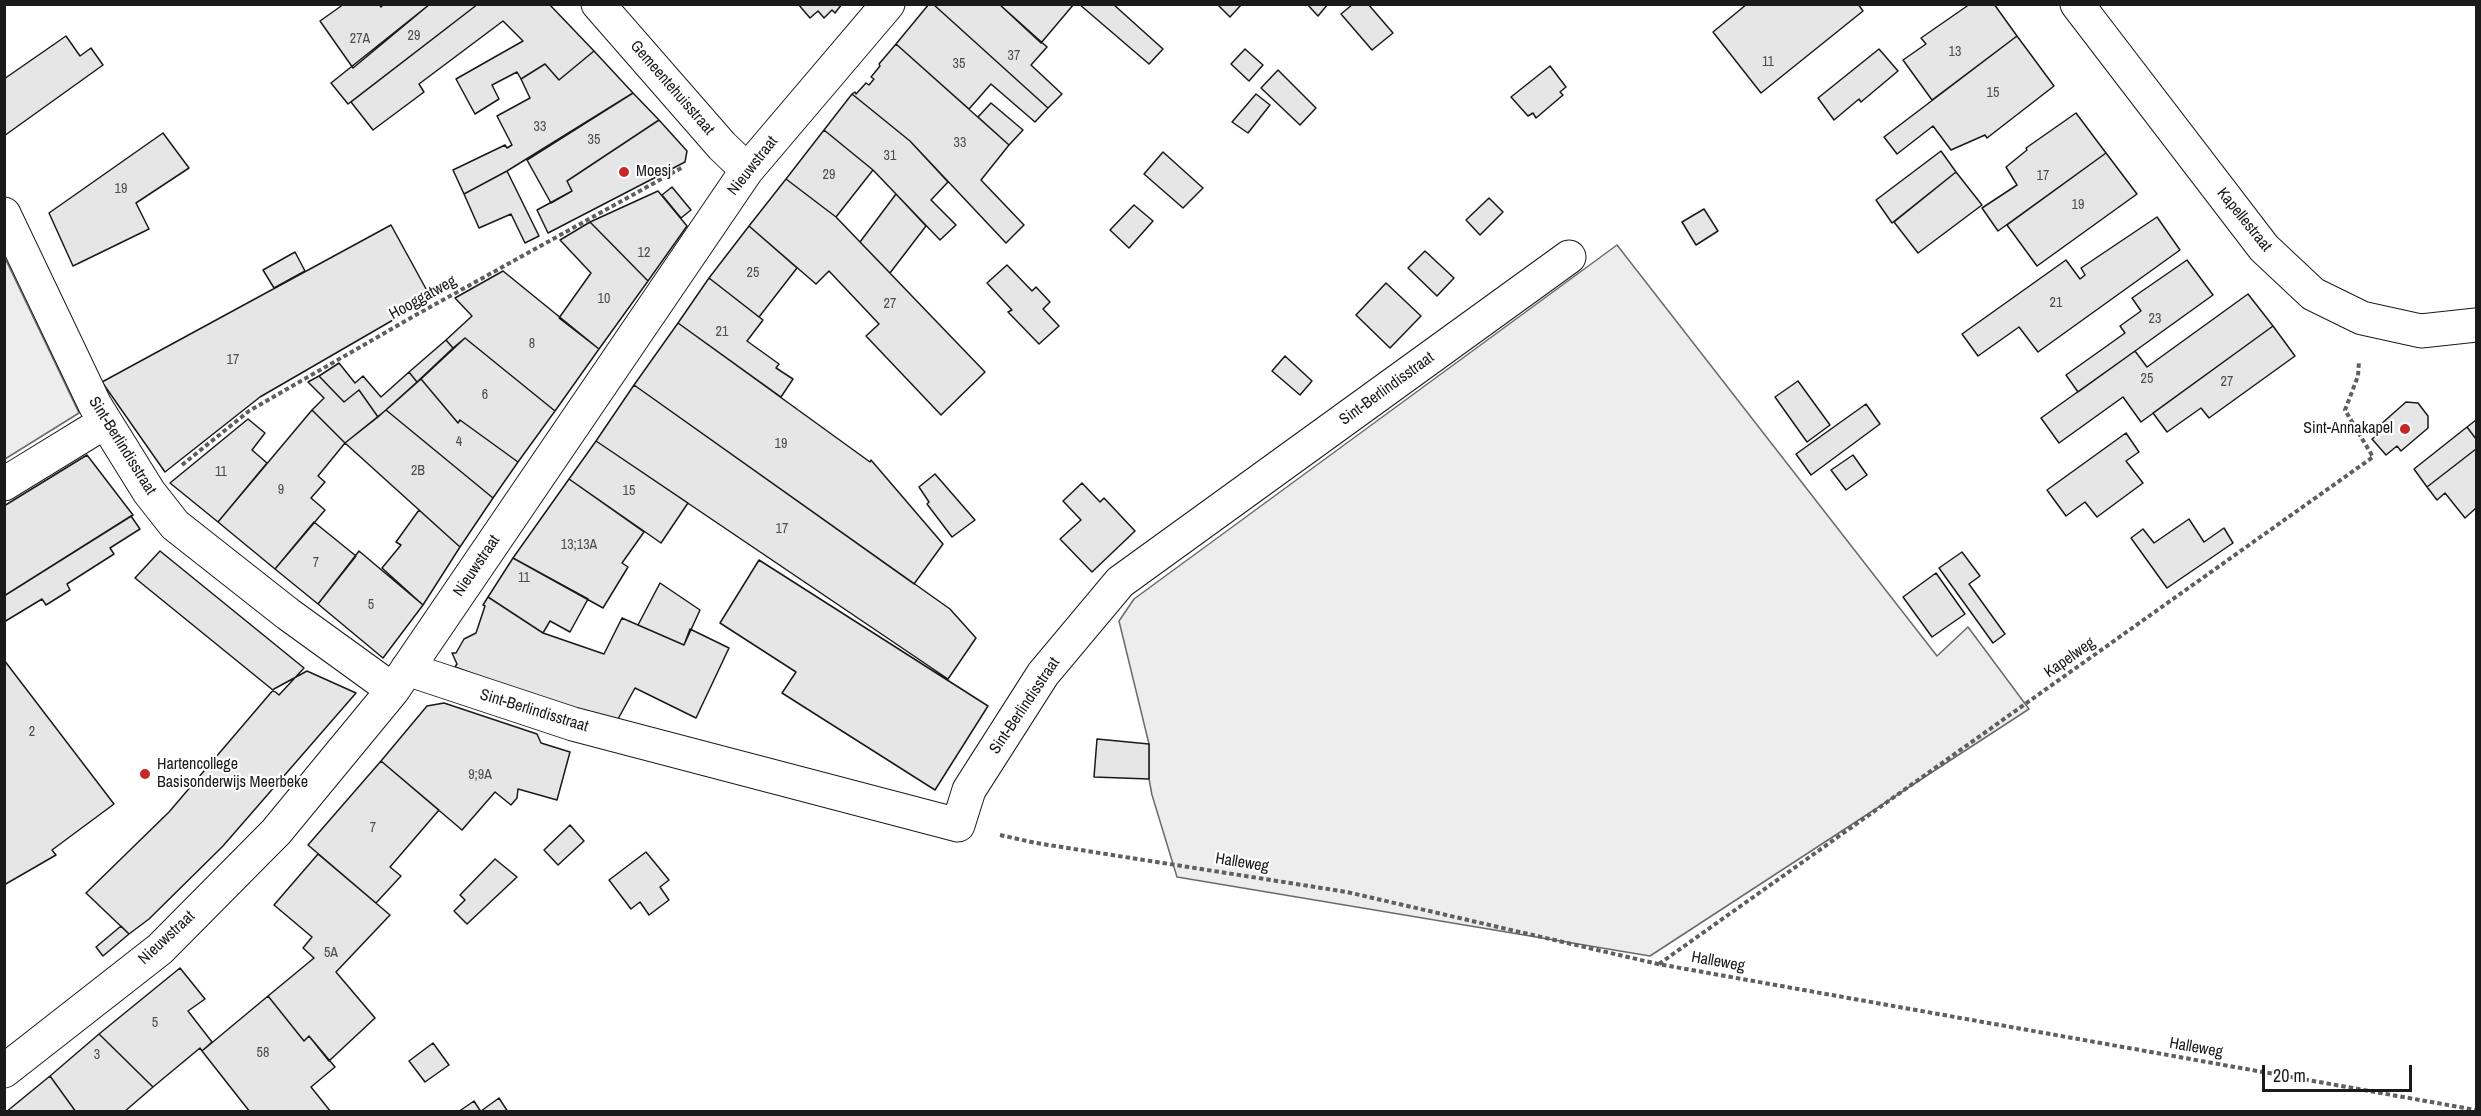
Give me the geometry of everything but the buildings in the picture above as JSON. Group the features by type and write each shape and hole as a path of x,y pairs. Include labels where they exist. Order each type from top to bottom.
{"street":[{"name":"Gemeentehuisstraat","path":"598,4 722,146 747,170"},
{"name":"Nieuwstraat","path":"4,1071 160,949 276,832 400,680 747,170 888,4"},
{"name":"Kapellestraat","path":"2077,4 2264,248 2313,294 2362,318 2421,332 2476,325"},
{"name":"Sint-Berlindisstraat","path":"4,214 95,405 148,492 176,525 288,614 400,680 958,825 969,790 1043,674 1120,582 1569,257"},
{"path":"4,484 105,422"}],"path":[{"name":"Hooggatweg","path":"148,492 249,411 597,213 722,146"},
{"name":"Kapelweg","path":"1658,964 2373,457 2345,410 2358,376 2362,318"},
{"name":"Halleweg","path":"958,825 1036,843 1347,892 1658,964 2476,1110"}],"shaded area":[{"path":"1617,245 1937,656 1968,627 2029,709 1650,956 1177,877 1152,795 1149,779 1149,744 1119,621 1134,599"},
{"path":"4,256 79,413 5,459 4,459"}],"place":[{"name":"Moesj","path":"624,172"},
{"name":"Sint-Annakapel","path":"2405,429"},
{"name":"Hartencollege Basisonderwijs Meerbeke","path":"145,774"}]}
